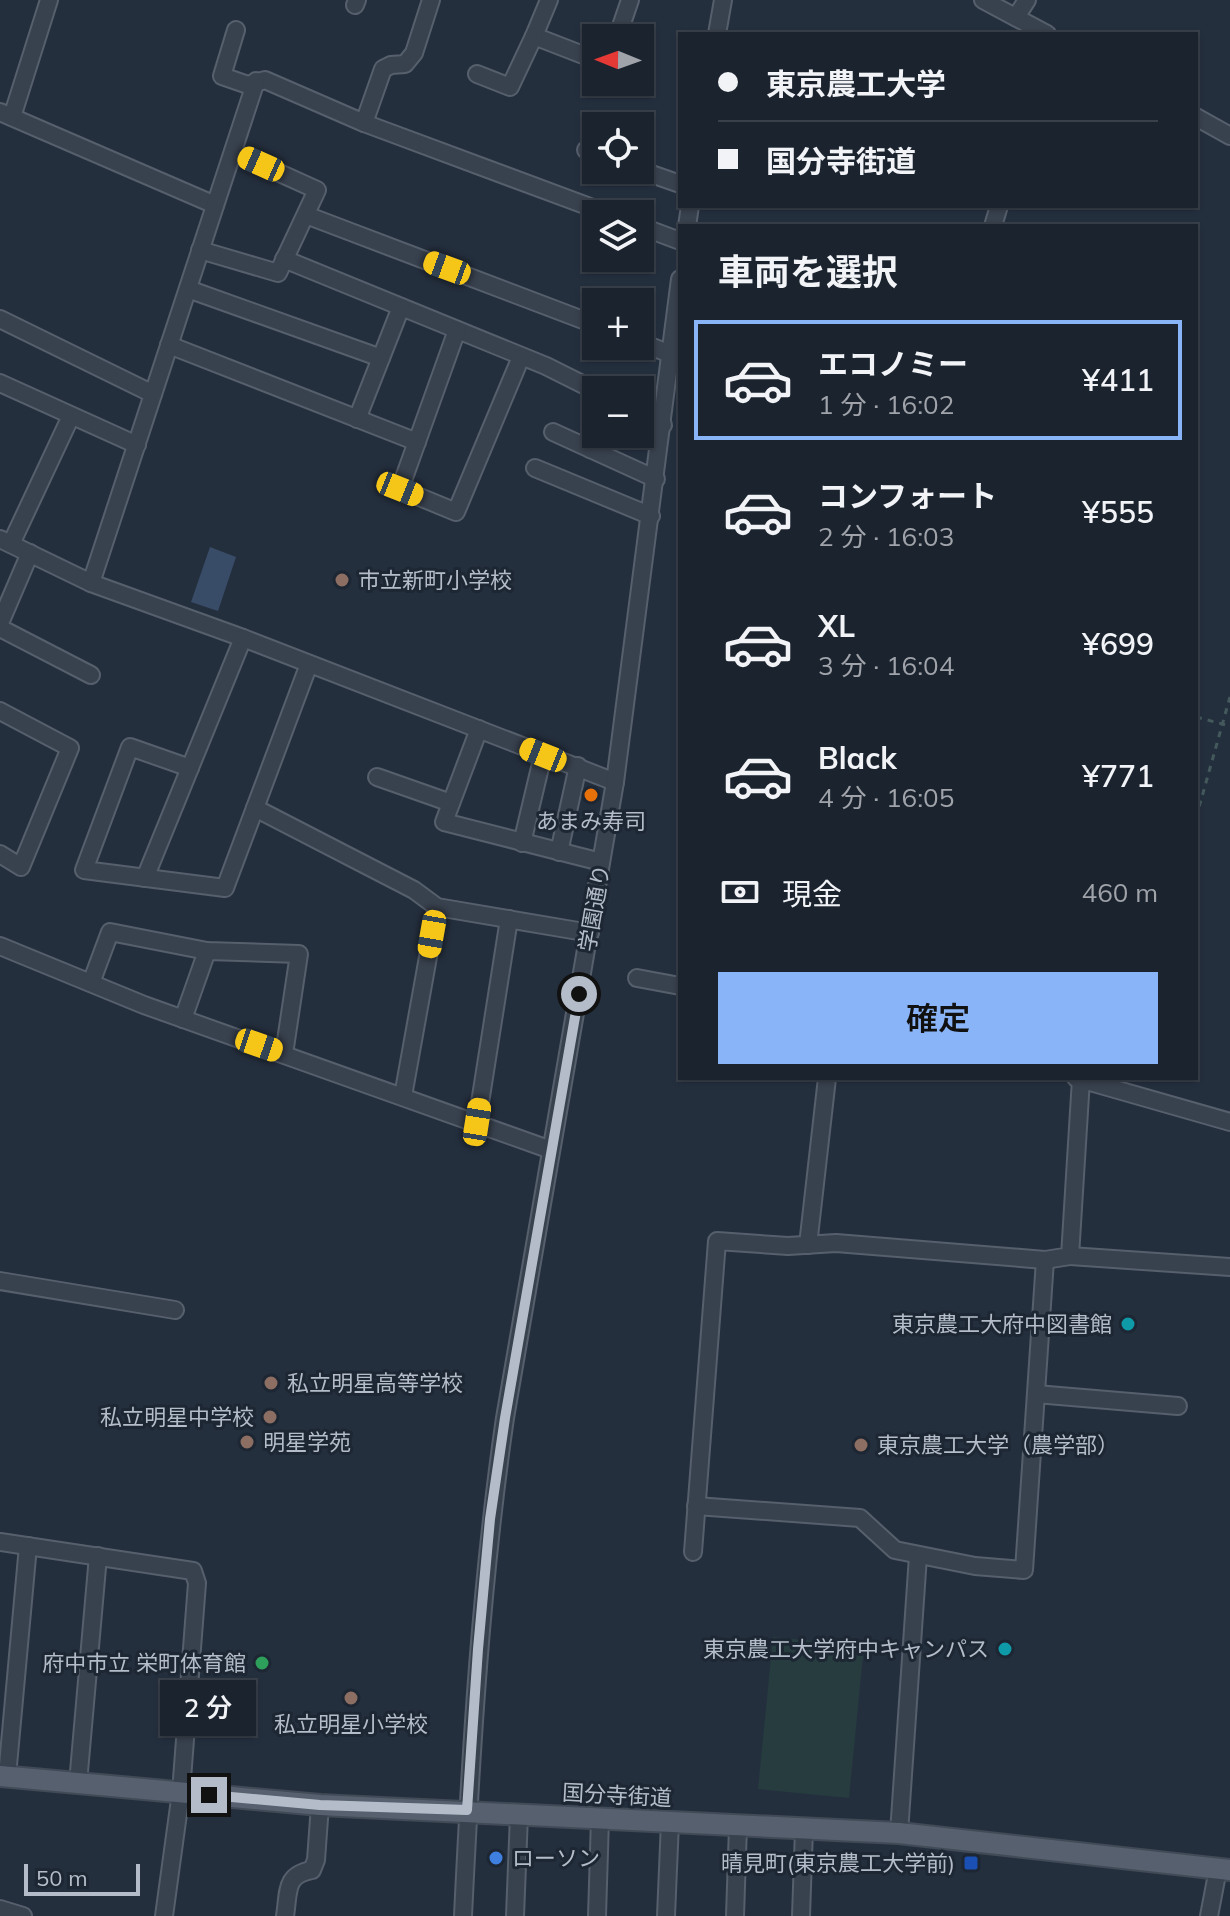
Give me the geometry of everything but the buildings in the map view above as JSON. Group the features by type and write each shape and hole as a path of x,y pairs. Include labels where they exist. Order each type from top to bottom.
{"main road":[{"name":"国分寺街道","path":"4,1776 320,1805 899,1833 1224,1870"}],"street":[{"path":"49,0 6,115 215,205"},
{"path":"364,123 383,69 405,64 414,53 431,0"},
{"path":"477,74 510,87 549,0"},
{"path":"622,24 630,0"},
{"path":"717,32 723,0"},
{"path":"983,0 1043,32"},
{"path":"1016,17 1027,0"},
{"path":"236,30 222,76 248,85 265,80 364,123 582,204"},
{"path":"534,36 582,55"},
{"path":"91,583 256,81"},
{"path":"1198,118 1230,136"},
{"path":"200,250 278,273 317,190 233,152"},
{"path":"654,175 678,183"},
{"path":"306,215 582,320"},
{"path":"654,231 678,240"},
{"path":"284,259 546,366 582,384"},
{"path":"188,289 381,358"},
{"path":"357,419 401,307"},
{"path":"0,319 153,394"},
{"name":"学園通り","path":"463,1916 467,1810 490,1519 615,782 670,354 677,321"},
{"path":"457,330 400,489 456,512 521,357"},
{"path":"169,345 417,442"},
{"path":"654,348 670,354"},
{"path":"0,383 137,445"},
{"path":"71,416 5,541 91,583 243,638 615,782"},
{"path":"654,421 663,425"},
{"path":"553,432 582,439"},
{"path":"604,448 656,479"},
{"path":"535,468 651,516"},
{"path":"30,553 0,626 91,675"},
{"path":"145,878 243,638"},
{"path":"190,768 130,747 84,870 225,888 309,664"},
{"path":"0,711 70,748 21,867 0,854"},
{"path":"479,729 444,822 601,862"},
{"path":"522,843 543,755"},
{"path":"559,852 578,766"},
{"path":"377,777 451,803"},
{"path":"255,808 414,890 437,907 590,933"},
{"path":"403,1096 437,907"},
{"path":"477,1122 509,919"},
{"path":"91,983 110,932 207,951 299,954 284,1054"},
{"path":"0,946 183,1019 551,1150"},
{"path":"183,1019 207,951"},
{"path":"637,978 678,986"},
{"path":"808,1245 827,1080"},
{"path":"1070,1256 1078,1080"},
{"path":"1082,1080 1230,1122"},
{"path":"693,1552 717,1241 808,1245 836,1243 1045,1260 1070,1256 1230,1267"},
{"path":"696,1506 860,1518 895,1550 975,1566 1024,1570 1045,1260"},
{"path":"0,1281 175,1310"},
{"path":"1036,1394 1178,1406"},
{"path":"0,1542 193,1571 197,1583 181,1792 164,1916"},
{"path":"4,1776 28,1546"},
{"path":"78,1783 98,1556"},
{"path":"899,1833 918,1556"},
{"path":"285,1916 291,1879 298,1872 312,1870 316,1860 320,1805"},
{"path":"515,1916 519,1815"},
{"path":"597,1916 600,1819"},
{"path":"666,1916 670,1822"},
{"path":"735,1916 738,1826"},
{"path":"801,1916 804,1829"},
{"path":"1209,1916 1224,1870"},
{"path":"0,1909 23,1916"}],"path":[{"path":"1198,811 1230,697"},
{"path":"1198,718 1230,726"}],"green space":[{"path":"773,1637 864,1646 849,1798 758,1789"}],"water":[{"path":"210,547 236,557 218,611 191,602"}],"place":[{"name":"市立新町小学校","path":"342,580"},
{"name":"あまみ寿司","path":"591,795"},
{"name":"東京農工大府中図書館","path":"1128,1324"},
{"name":"私立明星高等学校","path":"271,1383"},
{"name":"私立明星中学校","path":"270,1417"},
{"name":"明星学苑","path":"247,1442"},
{"name":"東京農工大学（農学部）","path":"861,1445"},
{"name":"東京農工大学府中キャンパス","path":"1005,1649"},
{"name":"府中市立 栄町体育館","path":"262,1663"},
{"name":"私立明星小学校","path":"351,1698"},
{"name":"ローソン","path":"496,1858"},
{"name":"晴見町(東京農工大学前)","path":"971,1863"}],"route":[{"path":"209,1795 320,1805 467,1810 490,1519 579,994"}]}
